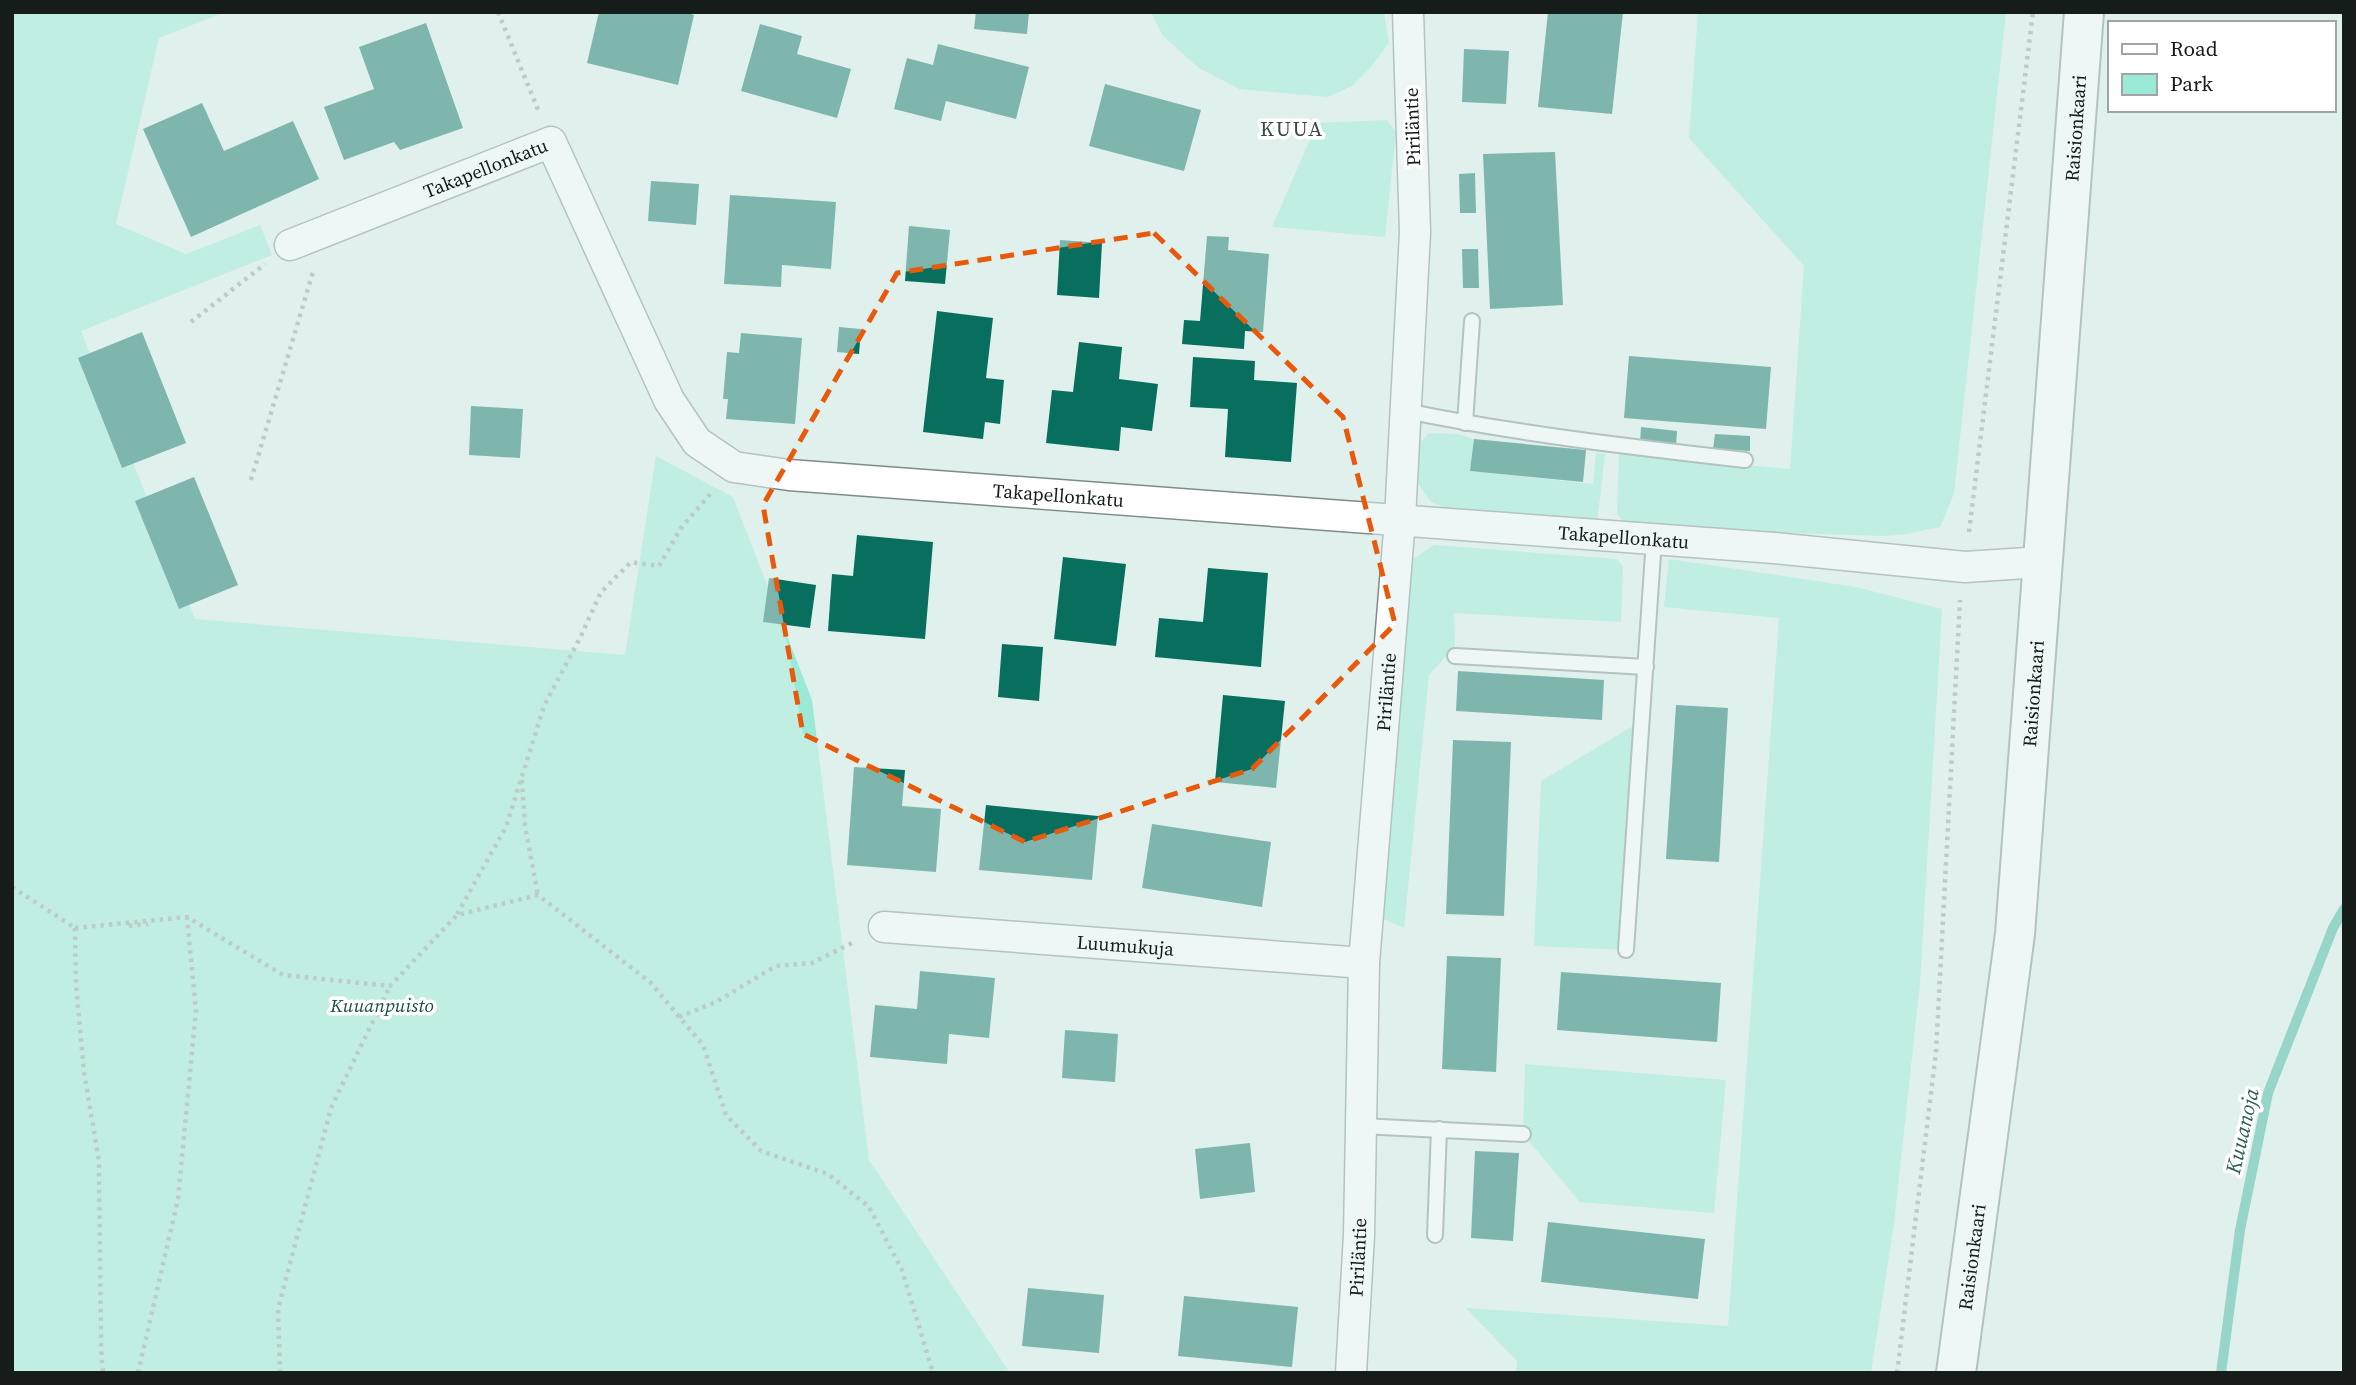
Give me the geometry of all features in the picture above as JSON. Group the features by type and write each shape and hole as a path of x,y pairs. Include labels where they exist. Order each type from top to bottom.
{"main road":[{"name":"Raisionkaari","path":"1956,1373 2015,934 2084,12"}],"street":[{"name":"Piriläntie","path":"1352,1373 1359,1235 1364,963 1400,519 1415,232 1408,12"},
{"name":"Takapellonkatu","path":"290,245 551,142 669,400 697,442 734,467 789,475 1774,548 1965,567 2042,562"},
{"name":"Luumukuja","path":"884,927 1364,963"}],"lane":[{"path":"1465,423 1472,321"},
{"path":"1406,411 1465,423 1604,444 1745,460"},
{"path":"1626,950 1654,539"},
{"path":"1455,656 1646,667"},
{"path":"1361,1126 1524,1134"},
{"path":"1435,1235 1439,1129"}],"path":[{"path":"498,12 551,142"},
{"path":"1897,1373 1936,1052 1958,617 2033,12"},
{"path":"251,480 325,231"},
{"path":"191,322 290,245"},
{"path":"280,1373 278,1309 331,1108 390,986 457,915 506,827 544,706 601,592 631,562 659,566 681,528 734,467"},
{"path":"522,776 525,826 538,895 650,982 703,1045 726,1115 761,1151 828,1174 869,1207 902,1270 933,1373"},
{"path":"12,887 75,929 139,925 187,917 284,975 390,986"},
{"path":"457,915 538,895"},
{"path":"138,1373 178,1199 196,1010 187,917"},
{"path":"679,1017 716,1002 776,966 812,963 884,927"},
{"path":"75,929 76,985 84,1072 99,1161 103,1373"}],"highlighted area":[{"path":"1154,233 1343,417 1395,624 1252,769 1025,842 803,734 763,505 897,273"}],"green space":[{"name":"Kuuanpuisto","path":"12,12 225,12 159,38 116,224 186,254 260,225 272,255 81,331 195,619 625,655 656,456 733,497 812,700 869,1160 1010,1373 12,1373"},
{"path":"1151,12 1384,12 1389,43 1352,86 1328,97 1239,89 1199,68 1163,36"},
{"path":"1698,12 2006,12 1954,494 1940,527 1884,536 1785,533 1623,521 1617,514 1619,454 1790,469 1804,266 1689,138"},
{"path":"1387,120 1396,132 1385,237 1272,227 1317,123"},
{"path":"1429,433 1457,434 1474,439 1471,471 1593,484 1596,453 1605,454 1597,523 1454,512 1430,501 1417,481 1417,446"},
{"path":"1434,545 1617,559 1623,567 1621,622 1454,613 1455,646 1429,675 1404,928 1381,918 1410,561"},
{"path":"1669,559 1856,587 1942,609 1920,983 1894,1224 1871,1373 1516,1373 1517,1361 1466,1308 1728,1326 1779,618 1664,607"},
{"path":"1643,720 1626,950 1534,946 1541,781"},
{"path":"1525,1064 1726,1080 1714,1213 1580,1202 1523,1134"}],"building":[{"path":"599,12 685,12 694,15 678,85 587,63"},
{"path":"976,12 1029,12 1027,34 974,29"},
{"path":"1548,12 1623,12 1612,114 1538,107"},
{"path":"426,23 463,128 400,150 394,142 344,160 324,107 374,89 359,47"},
{"path":"760,24 802,36 797,54 851,69 837,118 741,91"},
{"path":"938,44 1029,67 1016,119 946,101 941,121 894,109 907,58 933,65"},
{"path":"1464,49 1509,51 1506,104 1462,102"},
{"path":"1105,84 1201,110 1184,171 1089,146"},
{"path":"202,103 224,151 293,121 319,179 191,237 143,129"},
{"path":"1555,152 1563,305 1490,309 1483,154"},
{"path":"1475,173 1476,213 1460,213 1459,174"},
{"path":"651,181 699,184 696,225 648,221"},
{"path":"730,195 836,202 831,269 782,265 781,287 724,284"},
{"path":"909,226 950,230 945,284 905,281"},
{"path":"1207,236 1229,237 1228,250 1269,254 1263,332 1245,331 1244,349 1182,344 1184,320 1200,321"},
{"path":"1060,240 1102,243 1099,298 1057,295"},
{"path":"1462,249 1478,249 1479,288 1463,288"},
{"path":"937,311 993,318 986,378 1004,380 1000,424 985,422 983,439 923,432"},
{"path":"839,327 861,329 859,354 837,352"},
{"path":"142,332 186,443 122,468 78,358"},
{"path":"741,333 802,338 795,424 726,419 728,399 723,399 727,352 739,353"},
{"path":"1079,342 1122,347 1119,379 1158,384 1152,431 1121,427 1119,451 1046,443 1052,390 1073,392"},
{"path":"1629,356 1771,367 1766,429 1624,418"},
{"path":"1193,357 1255,361 1254,380 1297,383 1291,462 1225,457 1228,409 1190,407"},
{"path":"471,406 523,409 520,458 469,455"},
{"path":"1641,427 1677,431 1676,446 1640,443"},
{"path":"1715,434 1750,436 1750,451 1713,449"},
{"path":"1474,439 1586,450 1583,482 1470,471"},
{"path":"194,477 238,585 179,609 135,501"},
{"path":"857,535 933,542 925,639 828,631 832,574 853,576"},
{"path":"1063,557 1126,564 1116,646 1054,639"},
{"path":"1208,568 1268,573 1261,667 1155,657 1159,618 1203,622"},
{"path":"769,578 816,585 810,628 763,622"},
{"path":"1002,644 1043,647 1039,701 998,697"},
{"path":"1458,671 1604,680 1602,720 1456,711"},
{"path":"1223,695 1285,701 1276,788 1215,782"},
{"path":"1676,705 1728,708 1719,862 1666,859"},
{"path":"1453,740 1511,742 1504,916 1446,914"},
{"path":"854,767 905,770 902,806 941,809 936,872 847,865"},
{"path":"986,805 1098,816 1092,880 979,870"},
{"path":"1152,824 1271,842 1262,907 1142,888"},
{"path":"1447,956 1501,958 1496,1072 1442,1069"},
{"path":"920,971 995,978 989,1038 949,1034 947,1064 870,1057 875,1005 917,1009"},
{"path":"1561,972 1721,983 1717,1042 1557,1030"},
{"path":"1065,1030 1118,1034 1115,1082 1062,1078"},
{"path":"1250,1143 1255,1192 1200,1199 1195,1149"},
{"path":"1475,1151 1519,1153 1513,1241 1471,1238"},
{"path":"1548,1222 1705,1239 1698,1299 1541,1282"},
{"path":"1028,1288 1104,1295 1099,1353 1022,1346"},
{"path":"1184,1296 1298,1307 1292,1367 1178,1356"}],"waterway":[{"name":"Kuuanoja","path":"2221,1373 2240,1230 2268,1093 2333,928 2344,909"}],"district":[{"name":"KUUA","path":"1292,128"}]}
